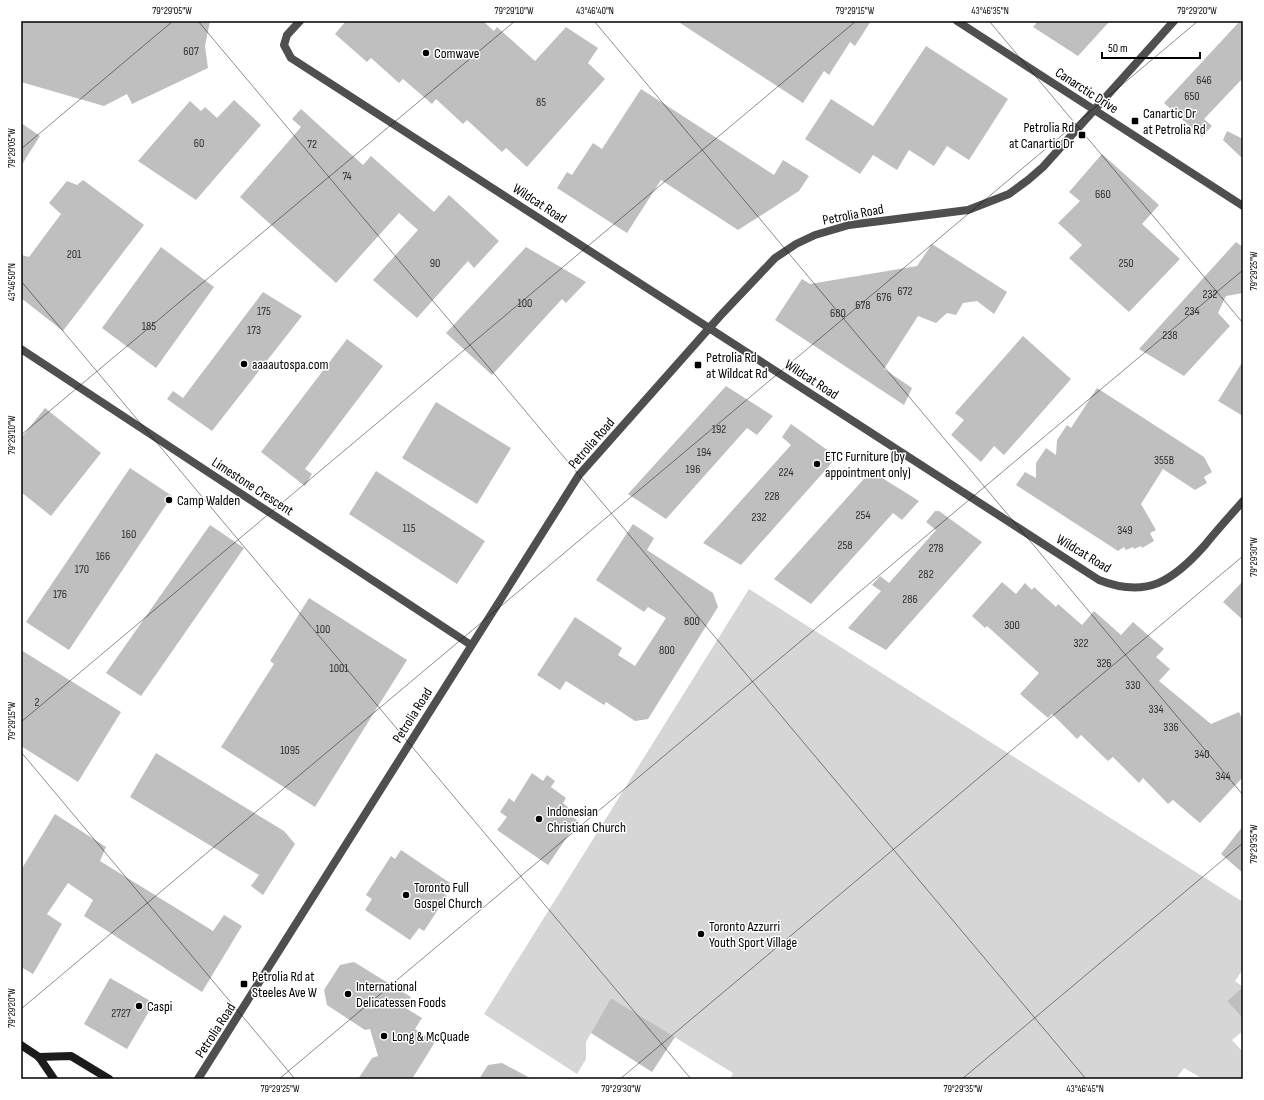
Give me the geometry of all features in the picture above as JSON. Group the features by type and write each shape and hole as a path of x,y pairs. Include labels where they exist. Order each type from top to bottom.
{"main road":[{"path":"21,1045 39,1057 54,1079"},
{"path":"39,1057 72,1056 109,1079"}],"street":[{"name":"Wildcat Road","path":"300,21 287,35 284,45 291,58 1099,580 1114,586 1132,588 1148,587 1164,581 1178,573 1243,501"},
{"name":"Canarctic Drive","path":"957,21 1243,206"},
{"name":"Petrolia Road","path":"198,1079 579,474 709,328 770,262 784,251 815,235 849,225 968,210 1009,194 1043,167 1174,21"},
{"name":"Limestone Crescent","path":"21,349 471,645"}],"shaded area":[{"path":"749,589 1243,902 1243,969 1235,981 1243,987 1227,1001 1243,1019 1243,1031 1232,1040 1243,1052 1243,1079 1203,1079 1184,1068 1176,1079 730,1079 733,1073 611,998 586,1042 586,1059 577,1074 484,1014"}],"building":[{"path":"21,21 210,21 205,46 208,68 132,104 127,94 104,106 21,82"},
{"path":"346,21 483,21 494,31 497,27 535,61 566,27 598,48 588,63 605,79 527,167 506,148 502,152 467,120 463,124 436,99 432,104 403,79 399,83 371,58 367,62 335,34"},
{"path":"677,21 871,21 855,46 850,42 829,75 824,71 803,103"},
{"path":"1038,21 1110,21 1078,56 1033,27"},
{"path":"1240,21 1243,21 1243,78 1204,119 1212,126 1202,137 1164,103"},
{"path":"926,46 1008,99 969,160 947,146 934,166 909,150 897,170 873,155 860,174 805,139 831,99 873,126"},
{"path":"641,89 774,175 783,160 809,176 799,191 738,230 661,180 627,233 557,188 567,172 572,175 593,143 602,149"},
{"path":"234,100 261,125 196,200 138,161 190,101 201,111 205,107 217,118"},
{"path":"301,109 363,165 371,156 434,212 449,195 499,241 474,268 468,261 417,318 373,280 418,230 399,213 336,283 240,197 301,127 292,119"},
{"path":"21,123 40,136 21,166"},
{"path":"1227,131 1243,139 1243,159 1223,140"},
{"path":"1102,154 1159,205 1142,224 1180,259 1129,312 1069,258 1082,245 1058,223 1080,201 1069,192"},
{"path":"83,180 144,225 63,331 21,298 21,255 29,257 61,214 49,203 67,181 77,185"},
{"path":"1236,242 1243,247 1243,293 1226,296 1218,313 1230,326 1184,376 1139,349"},
{"path":"932,244 1007,292 994,314 977,301 963,303 956,315 947,313 936,323 918,316 884,369 912,388 904,405 775,320 802,279 810,284 917,266"},
{"path":"161,247 214,287 156,368 102,328"},
{"path":"526,247 586,282 566,303 562,299 492,375 446,333"},
{"path":"263,292 302,316 212,431 167,399 173,391 183,398"},
{"path":"1023,336 1071,379 1004,455 994,446 981,462 951,435 964,420 955,413"},
{"path":"347,339 383,366 305,469 312,474 305,486 261,452"},
{"path":"1243,361 1243,416 1218,401"},
{"path":"726,386 773,416 757,435 747,428 666,519 628,494"},
{"path":"1097,388 1204,457 1212,472 1204,477 1207,483 1195,490 1163,469 1141,504 1156,530 1150,533 1154,541 1142,548 1141,546 1134,549 1133,547 1126,550 1124,547 1118,551 1016,485 1025,472 1036,478 1036,463 1046,448 1056,455 1057,440 1067,425 1071,428"},
{"path":"436,402 511,448 477,504 402,458"},
{"path":"45,408 101,453 51,516 21,492 21,438"},
{"path":"791,424 837,457 741,565 703,543 791,445 782,437"},
{"path":"130,468 172,496 69,650 26,622"},
{"path":"376,471 485,541 457,584 349,514"},
{"path":"871,471 919,501 902,520 893,513 811,604 774,579"},
{"path":"935,511 939,511 982,542 886,650 848,628 881,591 872,585 880,576 889,583 936,530 926,522"},
{"path":"633,524 654,538 647,550 713,593 718,607 648,719 635,721 606,702 604,705 566,681 560,690 537,675 575,617 622,648 618,655 635,666 666,618 648,607 644,612 596,580"},
{"path":"210,525 244,548 141,696 106,673"},
{"path":"1243,581 1243,620 1223,602"},
{"path":"1002,582 1016,594 1025,583 1032,590 1034,587 1056,607 1058,604 1082,625 1094,611 1121,635 1133,622 1164,649 1156,657 1170,669 1159,681 1211,724 1239,712 1243,721 1243,777 1200,823 1173,800 1168,804 1143,778 1139,783 1113,757 1108,761 1081,735 1077,739 1052,714 1048,718 1020,694 1039,673 987,626 985,628 972,616"},
{"path":"309,598 407,660 315,807 221,747 274,664 270,661"},
{"path":"21,650 121,712 78,782 21,746"},
{"path":"156,753 284,831 295,844 263,895 251,886 259,875 130,797"},
{"name":"Indonesian Christian Church","path":"532,773 543,781 547,775 555,781 551,787 566,798 563,803 568,807 567,810 574,815 573,817 578,821 548,865 497,830 507,817 500,812 509,798 514,802"},
{"path":"55,814 106,847 100,861 213,931 224,915 242,926 202,992 84,916 93,900 68,883 47,914 62,924 33,974 21,967 21,870"},
{"path":"1243,826 1243,873 1221,854"},
{"name":"Toronto Full Gospel Church","path":"401,850 450,883 443,893 447,896 424,931 419,928 410,940 365,910 372,899 366,895 391,856 395,859"},
{"path":"354,962 411,997 404,1007 422,1018 415,1029 435,1042 412,1079 358,1079 372,1058 378,1056 370,1029 365,1030 327,1005 324,990 340,965"},
{"path":"110,978 154,1003 127,1049 84,1024"},
{"path":"1243,987 1243,1019 1227,1001"},
{"path":"611,998 675,1037 652,1072 591,1033"},
{"path":"502,1063 532,1079 479,1079 488,1065"}],"place":[{"name":"Comwave","path":"426,53"},
{"name":"Canartic Dr at Petrolia Rd","path":"1135,121"},
{"name":"Petrolia Rd at Canartic Dr","path":"1082,135"},
{"name":"aaaautospa.com","path":"244,364"},
{"name":"Petrolia Rd at Wildcat Rd","path":"698,365"},
{"name":"ETC Furniture (by appointment only)","path":"817,464"},
{"name":"Camp Walden","path":"169,500"},
{"name":"Indonesian Christian Church","path":"539,819"},
{"name":"Toronto Full Gospel Church","path":"406,895"},
{"name":"Toronto Azzurri Youth Sport Village","path":"701,934"},
{"name":"Petrolia Rd at Steeles Ave W","path":"244,984"},
{"name":"International Delicatessen Foods","path":"348,994"},
{"name":"Caspi","path":"139,1006"},
{"name":"Long & McQuade","path":"384,1036"}]}
